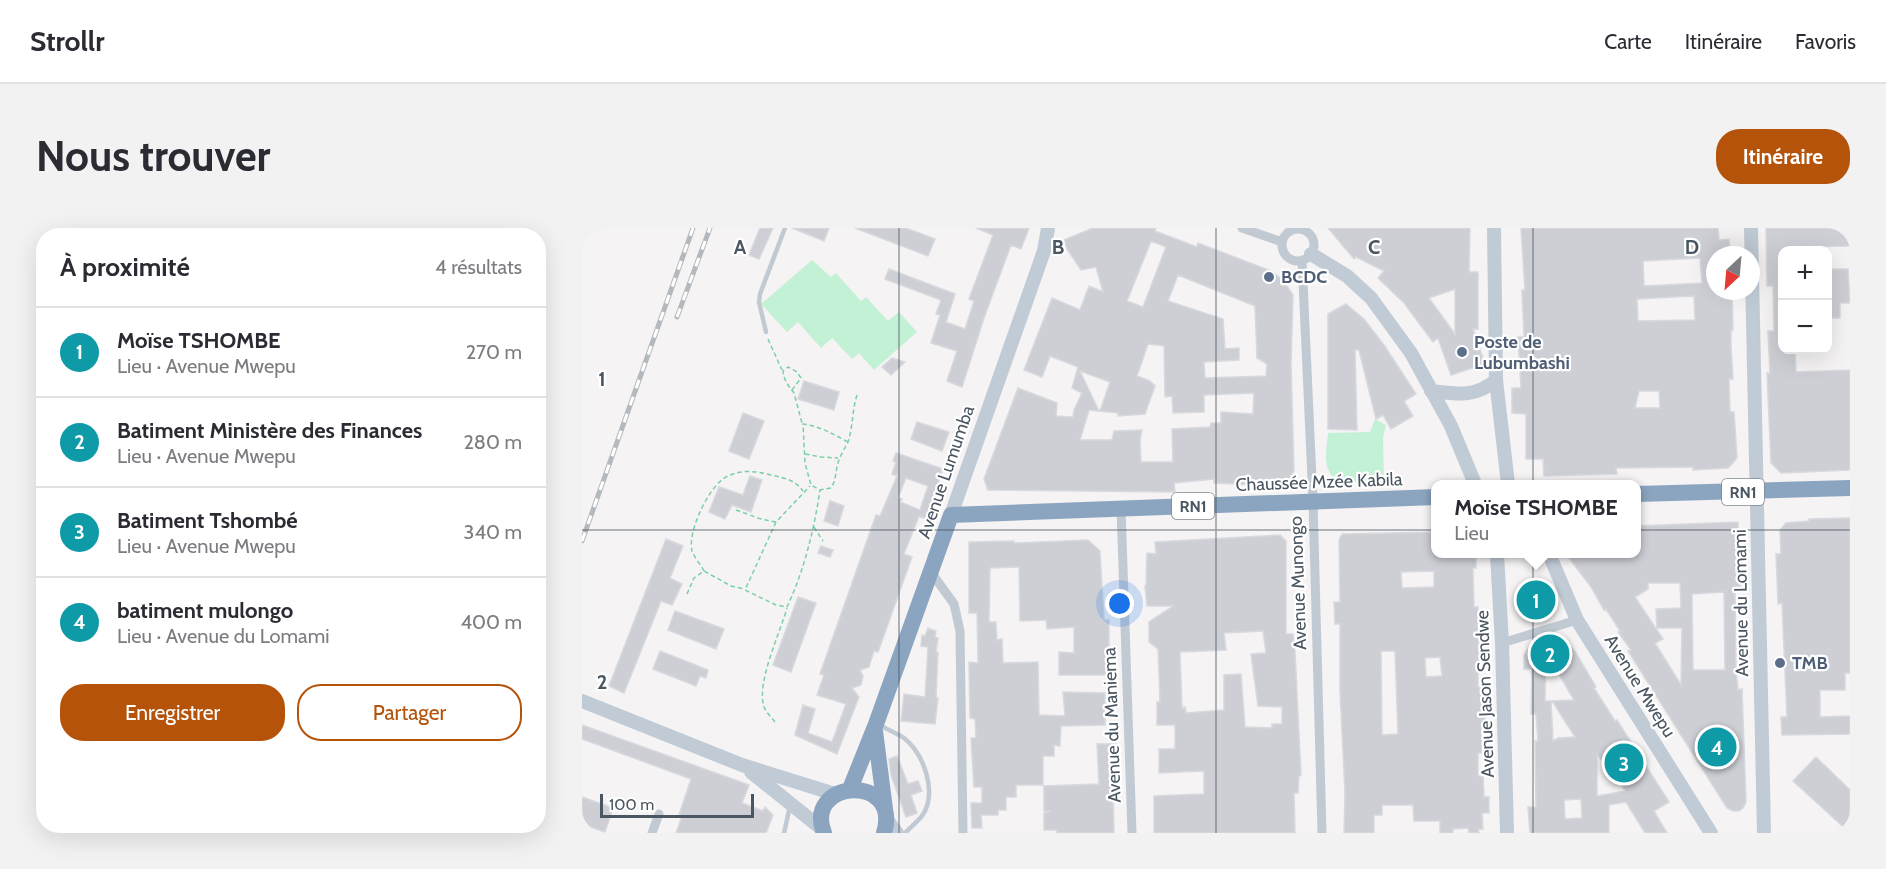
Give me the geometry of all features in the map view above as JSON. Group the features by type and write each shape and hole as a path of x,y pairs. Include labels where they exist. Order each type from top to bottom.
{"highway":[{"name":"RN1","path":"1641,494 1850,488"},
{"name":"Chaussée Mzée Kabila","path":"951,515 1431,497"},
{"name":"Avenue Lumumba","path":"843,792 875,725 951,515"},
{"name":"Avenue Lumumba","path":"875,725 888,824"},
{"name":"Avenue Lumumba","path":"823,831 821,819 828,801 843,792 857,789 872,794 877,799 888,824"}],"main road":[{"name":"Avenue Lumumba","path":"951,515 1044,251 1048,228"},
{"path":"1044,251 1058,228"},
{"path":"1494,228 1496,380 1508,480"},
{"name":"Avenue du Lomami","path":"1751,228 1764,833"},
{"path":"1307,257 1347,276 1371,298 1411,353 1451,426 1473,480"},
{"path":"1431,391 1471,394 1487,388 1496,380"},
{"name":"Avenue Jason Sendwe","path":"1497,558 1507,833"},
{"name":"Avenue Mwepu","path":"1551,558 1577,620 1711,833"},
{"path":"582,701 742,765 843,792"},
{"path":"742,765 823,831"}],"street":[{"path":"1242,228 1282,242"},
{"path":"1297,228 1311,231 1314,243 1307,257 1290,258 1285,254 1282,242 1288,233 1297,228"},
{"name":"Avenue Munongo","path":"1307,257 1322,833"},
{"name":"Avenue du Maniema","path":"1121,508 1132,833"},
{"path":"931,572 954,604 960,624 963,833"},
{"path":"1502,643 1577,620"},
{"path":"652,833 659,813"}],"lane":[{"path":"766,332 759,302 760,294 784,228"},
{"path":"875,725 903,738 913,747 922,762 926,775 927,798 922,816 905,833"},
{"path":"784,833 790,802"}],"path":[{"path":"766,332 783,371 784,380 792,390 800,410 805,463 811,485 820,490 831,488 835,481 839,458 848,442 853,416 852,409 857,395"},
{"path":"783,371 788,367 797,372 801,378 792,390"},
{"path":"803,424 813,426 848,442"},
{"path":"804,453 839,458"},
{"path":"787,607 776,605 746,590 731,586 704,571 692,551 692,529 699,513 723,478 752,471 796,482 803,491"},
{"path":"746,590 776,522 811,485"},
{"path":"775,722 765,708 762,694 769,662 787,607 796,589 814,526 820,490"},
{"path":"736,510 776,522"},
{"path":"814,526 823,541"},
{"path":"687,594 694,578 704,571"}],"green space":[{"path":"812,260 831,277 836,273 861,301 866,297 888,321 899,312 917,332 874,370 859,353 852,359 832,338 821,348 798,322 787,332 761,304"},
{"path":"1375,419 1386,425 1383,438 1384,483 1336,481 1327,464 1328,433 1370,432"}],"building":[{"path":"760,228 773,228 759,259 749,255"},
{"path":"792,228 829,228 824,241"},
{"path":"855,228 906,228 935,239 928,256"},
{"path":"976,228 1029,228 1021,249 1011,245 962,387 947,381 957,351 931,343 940,315 936,314 941,300 885,279 889,269 955,294 946,322 965,329 974,301 969,299 993,235"},
{"path":"1093,228 1156,228 1155,231 1197,247 1198,243 1271,271 1283,280 1293,295 1291,364 1294,471 1285,486 1214,483 1214,479 1174,483 1175,492 988,490 984,479 1018,388 1057,403 1056,416 1073,417 1082,393 1072,388 1078,367 1050,356 1042,377 1024,370 1052,298 1080,310 1089,286 1103,292 1096,267 1081,270 1067,249 1064,240","holes":["1151,241 1166,247 1143,307 1127,301","1178,275 1255,306 1257,358 1267,364 1266,376 1205,378 1204,362 1239,360 1239,348 1225,349 1223,319 1168,301","1148,344 1164,346 1165,397 1172,396 1173,413 1204,412 1204,395 1254,393 1253,414 1221,412 1221,423 1211,423 1210,427 1172,429 1173,462 1141,462 1142,430 1114,431 1112,440 1080,440 1089,410 1099,411 1080,371 1110,382 1100,411 1118,413 1118,416 1145,414 1155,386 1150,381 1137,376"]},
{"path":"1328,228 1470,228 1469,272 1478,272 1478,329 1473,329 1485,364 1451,375 1438,338 1433,342 1404,303 1378,278 1384,271 1356,257 1354,259","holes":["1455,289 1455,334 1429,298"]},
{"path":"1521,228 1718,228 1719,240 1729,239 1729,246 1706,246 1706,300 1732,300 1733,379 1729,379 1730,412 1734,412 1737,458 1728,468 1693,470 1693,467 1616,468 1617,474 1544,476 1543,459 1526,459 1526,414 1512,413 1512,388 1521,388 1518,337 1524,337 1522,290 1525,290","holes":["1700,258 1702,283 1644,286 1643,261","1694,296 1695,320 1638,321 1637,299","1639,391 1659,391 1660,408 1635,408"]},
{"path":"1766,228 1850,228 1850,246 1778,246 1778,354 1795,354 1796,372 1850,370 1850,470 1781,473 1771,463 1767,373 1770,373 1768,331 1774,331 1773,286 1767,286"},
{"path":"1832,269 1848,269 1850,303 1840,303 1840,318 1832,318"},
{"path":"1346,304 1364,319 1416,394 1404,401 1413,416 1391,429 1383,415 1376,419 1359,350 1355,350 1357,430 1328,429 1328,314"},
{"path":"892,358 905,362 891,375 882,367"},
{"path":"804,381 839,392 834,410 798,399"},
{"path":"743,413 764,421 749,459 729,451"},
{"path":"917,422 949,432 942,451 911,439"},
{"path":"896,453 943,469 926,519 919,516 904,554 912,557 878,652 874,651 869,667 860,670 863,676 861,685 852,688 859,697 837,754 795,735 803,705 815,709 808,733 832,742 846,704 817,695 824,675 820,674 876,515 880,516 897,476 892,474 896,462 893,461","holes":["906,478 928,486 920,510 900,502 902,499 898,498"]},
{"path":"750,476 762,480 751,512 732,505 725,519 709,512 719,487 743,495"},
{"path":"830,501 844,506 838,526 824,521"},
{"path":"1850,518 1850,673 1845,673 1845,690 1820,690 1820,717 1850,716 1850,734 1782,735 1781,717 1787,717 1782,603 1778,604 1776,554 1781,554 1780,530 1786,523 1809,521 1809,519"},
{"path":"1738,522 1741,592 1735,592 1736,670 1738,690 1742,689 1746,802 1739,811 1727,808 1628,651 1631,650 1591,587 1569,558 1641,558 1641,526","holes":["1648,583 1680,583 1681,608 1656,609 1657,628 1682,628 1681,685 1655,643 1663,639 1635,597 1648,589","1724,592 1725,670 1693,670 1692,594"]},
{"path":"1431,532 1431,558 1476,558 1476,568 1473,568 1474,607 1478,607 1479,650 1484,650 1485,667 1478,667 1478,687 1484,688 1485,726 1482,726 1482,753 1478,753 1478,776 1483,776 1484,797 1489,797 1489,813 1482,813 1483,829 1478,829 1479,833 1469,833 1468,828 1453,829 1453,833 1440,833 1440,821 1414,821 1413,805 1382,805 1382,815 1374,815 1374,833 1344,833 1340,624 1335,624 1334,602 1340,602 1339,540 1342,534","holes":["1434,571 1434,587 1402,588 1401,572","1381,651 1395,651 1398,734 1382,735","1440,657 1442,676 1426,677 1425,658"]},
{"path":"1280,535 1286,541 1286,634 1293,634 1295,652 1301,775 1299,776 1298,793 1294,793 1295,833 1154,833 1154,796 1204,794 1204,771 1159,773 1159,749 1175,749 1175,725 1157,725 1157,702 1160,702 1158,649 1149,642 1149,622 1173,606 1147,606 1145,586 1147,553 1156,554 1155,542","holes":["1263,631 1266,653 1251,654 1258,706 1282,707 1282,724 1272,724 1272,728 1245,727 1241,674 1224,675 1224,710 1186,713 1185,707 1182,708 1180,652 1226,650 1224,633"]},
{"path":"666,539 683,546 670,578 682,584 672,605 661,601 624,693 609,686"},
{"path":"1088,540 1100,551 1104,620 1109,620 1109,675 1059,675 1059,652 1074,653 1074,627 1047,629 1046,620 1020,621 1019,567 990,568 989,622 996,622 997,640 1002,639 1003,663 1038,662 1039,715 1065,716 1063,692 1105,693 1105,725 1061,726 1060,746 1054,745 1054,756 1043,756 1043,785 1016,785 1016,797 1006,797 1006,810 998,810 998,815 981,815 982,828 972,828 971,803 982,803 982,787 974,787 971,738 976,738 975,719 970,718 969,662 978,663 977,613 969,613 969,542"},
{"path":"821,546 833,550 830,557 818,553"},
{"path":"798,597 816,603 791,672 773,665"},
{"path":"675,611 724,629 716,649 668,630"},
{"path":"928,628 936,631 935,637 938,638 936,698 938,698 935,724 901,721 904,694 925,697 928,647 921,646 922,635 925,636"},
{"path":"1561,639 1569,644 1576,653 1596,687 1594,688 1669,802 1654,811 1667,833 1645,833 1626,802 1609,805 1609,833 1530,833 1528,807 1536,807 1535,741 1538,741 1536,714 1531,714 1532,669 1524,669 1524,655 1529,648","holes":["1546,652 1574,700 1552,701 1575,737 1558,738 1553,741 1551,701 1545,701","1597,755 1618,778 1625,791 1597,796","1581,799 1582,818 1565,819 1564,800"]},
{"path":"660,651 708,670 706,678 700,676 696,686 653,669"},
{"path":"582,725 749,785 742,803 763,811 765,807 773,815 766,833 676,833 682,816 679,815 691,779 582,739"},
{"path":"1097,744 1116,744 1117,786 1113,786 1114,833 1057,833 1057,830 1044,830 1044,813 1051,811 1044,811 1044,786 1099,784"},
{"path":"897,756 908,784 918,781 922,791 911,795 917,813 906,817 891,775 889,759"},
{"path":"1816,757 1850,790 1850,833 1793,781"},
{"path":"582,797 613,808 605,832 590,827 587,833 582,833"}],"railway":[{"path":"582,541 693,228"},
{"path":"677,317 710,228"}],"place":[{"name":"BCDC","path":"1269,277"},
{"name":"Poste de Lubumbashi","path":"1462,352"},
{"name":"Moïse TSHOMBE","path":"1536,600"},
{"name":"Batiment Ministère des Finances","path":"1550,654"},
{"name":"TMB","path":"1780,663"},
{"name":"batiment mulongo","path":"1717,747"},
{"name":"Batiment Tshombé","path":"1624,763"}]}
